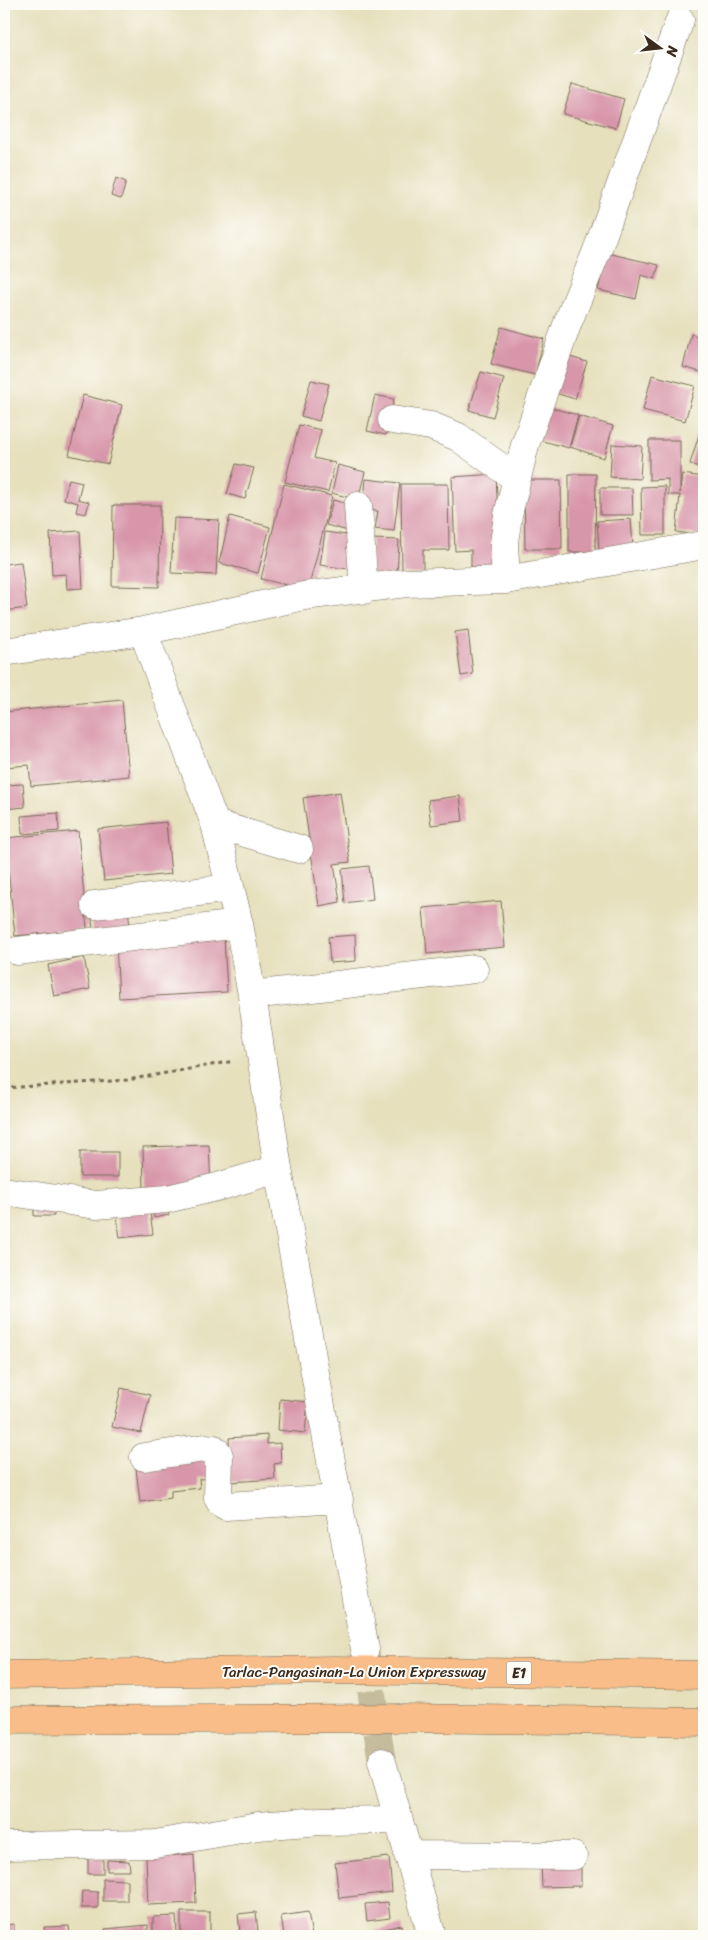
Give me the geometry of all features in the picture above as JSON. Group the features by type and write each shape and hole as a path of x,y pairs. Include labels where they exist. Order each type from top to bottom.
{"highway":[{"name":"Tarlac-Pangasinan-La Union Expressway","path":"4,1675 334,1670 704,1675"},
{"path":"4,1720 413,1718 704,1722"}],"street":[{"path":"506,580 504,543 508,515 525,445 568,322 598,248 680,20"},
{"path":"392,420 431,426 458,437 517,479"},
{"path":"358,506 364,590"},
{"path":"4,652 143,631 304,596 364,590 406,583 506,580 704,545"},
{"path":"143,631 215,824 239,924 252,995 278,1170 365,1649"},
{"path":"215,824 299,849"},
{"path":"95,905 230,888"},
{"path":"17,951 239,924"},
{"path":"252,995 474,969"},
{"path":"4,1191 96,1205 167,1199 278,1170"},
{"path":"144,1457 205,1448 214,1449 219,1456 218,1498 226,1506 339,1499"},
{"path":"382,1762 432,1936"},
{"path":"4,1846 155,1844 258,1826 320,1821 398,1820"},
{"path":"408,1855 573,1856"}],"path":[{"path":"4,1088 127,1080 261,1056"}],"building":[{"path":"572,84 624,99 616,128 563,114"},
{"path":"116,178 126,182 121,199 111,196"},
{"path":"607,253 659,265 655,279 641,275 636,299 598,290"},
{"path":"501,327 544,339 535,375 491,364"},
{"path":"691,334 704,338 704,373 683,367"},
{"path":"563,355 587,362 575,399 552,392"},
{"path":"481,372 504,378 493,417 469,410"},
{"path":"652,375 695,386 685,421 643,410"},
{"path":"311,380 329,384 319,421 301,416"},
{"path":"83,395 122,405 108,464 69,455"},
{"path":"375,395 394,399 386,435 367,431"},
{"path":"548,407 578,415 569,448 539,440"},
{"path":"579,416 613,426 604,458 570,447"},
{"path":"704,418 704,469 690,464"},
{"path":"299,425 321,430 314,458 335,463 328,492 285,482"},
{"path":"649,440 680,440 680,493 682,474 704,477 704,500 700,535 676,532 680,495 668,495 668,479 649,480"},
{"path":"612,444 642,446 640,479 610,477"},
{"path":"236,464 254,468 245,499 227,494"},
{"path":"338,465 365,472 358,500 332,493"},
{"path":"496,474 500,566 471,567 471,550 455,551 452,477"},
{"path":"569,474 596,474 595,552 569,552"},
{"path":"69,479 82,482 78,499 89,502 86,514 76,512 78,503 64,499"},
{"path":"366,479 400,483 394,531 375,529 378,511 363,510"},
{"path":"524,480 561,480 562,549 525,549"},
{"path":"284,484 332,496 308,590 261,579"},
{"path":"401,484 448,484 449,550 423,550 423,574 402,574"},
{"path":"665,486 665,535 642,535 641,487"},
{"path":"600,488 632,488 633,515 600,515"},
{"path":"333,500 355,506 348,531 326,525"},
{"path":"113,505 160,505 159,587 112,586"},
{"path":"230,516 270,527 258,573 219,563"},
{"path":"174,518 219,520 216,575 171,573"},
{"path":"631,519 633,547 599,550 597,521"},
{"path":"80,531 83,588 67,589 66,574 52,575 50,533"},
{"path":"325,532 354,536 349,569 320,565"},
{"path":"372,539 399,540 397,576 371,575"},
{"path":"21,562 27,608 4,611 4,564"},
{"path":"468,630 473,674 461,676 455,632"},
{"path":"122,700 129,776 31,786 29,765 4,767 4,712"},
{"path":"23,784 25,807 4,809 4,785"},
{"path":"340,792 350,862 334,864 340,902 319,906 303,798"},
{"path":"460,796 463,821 431,825 428,800"},
{"path":"58,813 59,831 22,834 21,816"},
{"path":"166,822 171,874 104,881 98,829"},
{"path":"78,831 87,929 15,936 5,838"},
{"path":"369,866 373,899 345,903 342,869"},
{"path":"501,901 505,947 427,954 423,908"},
{"path":"128,906 130,928 93,931 91,909"},
{"path":"355,935 356,961 330,963 328,937"},
{"path":"224,938 227,992 119,998 116,944"},
{"path":"84,957 90,989 54,996 48,965"},
{"path":"209,1145 211,1187 144,1189 143,1147"},
{"path":"80,1152 118,1152 118,1177 80,1177"},
{"path":"167,1201 169,1215 154,1218 152,1204"},
{"path":"53,1205 54,1216 34,1216 34,1206"},
{"path":"149,1205 153,1234 120,1238 116,1209"},
{"path":"121,1388 150,1395 141,1433 112,1427"},
{"path":"280,1399 308,1402 305,1433 278,1430"},
{"path":"267,1435 267,1444 280,1443 281,1463 274,1464 275,1479 231,1482 229,1438"},
{"path":"212,1453 214,1478 199,1479 200,1488 171,1491 171,1498 140,1502 135,1460"},
{"path":"194,1854 196,1903 148,1905 146,1857"},
{"path":"389,1857 392,1892 339,1898 335,1863"},
{"path":"88,1858 103,1858 103,1874 88,1874"},
{"path":"107,1860 129,1861 130,1871 107,1871"},
{"path":"541,1861 581,1861 581,1886 542,1887"},
{"path":"103,1879 127,1880 127,1901 103,1901"},
{"path":"82,1891 98,1892 98,1908 81,1908"},
{"path":"388,1902 390,1918 367,1921 365,1904"},
{"path":"181,1912 210,1912 210,1936 181,1936"},
{"path":"256,1912 258,1931 240,1933 238,1914"},
{"path":"308,1912 312,1936 284,1936 281,1916"},
{"path":"176,1916 177,1936 153,1936 153,1917"},
{"path":"14,1924 14,1936 4,1936 4,1925"},
{"path":"148,1925 148,1936 106,1936 105,1929"},
{"path":"402,1925 404,1936 366,1936 365,1933"},
{"path":"69,1926 70,1936 45,1936 44,1927"},
{"path":"104,1933 104,1936 77,1936 77,1935"}],"tunnel":[{"path":"365,1649 382,1762"}]}
